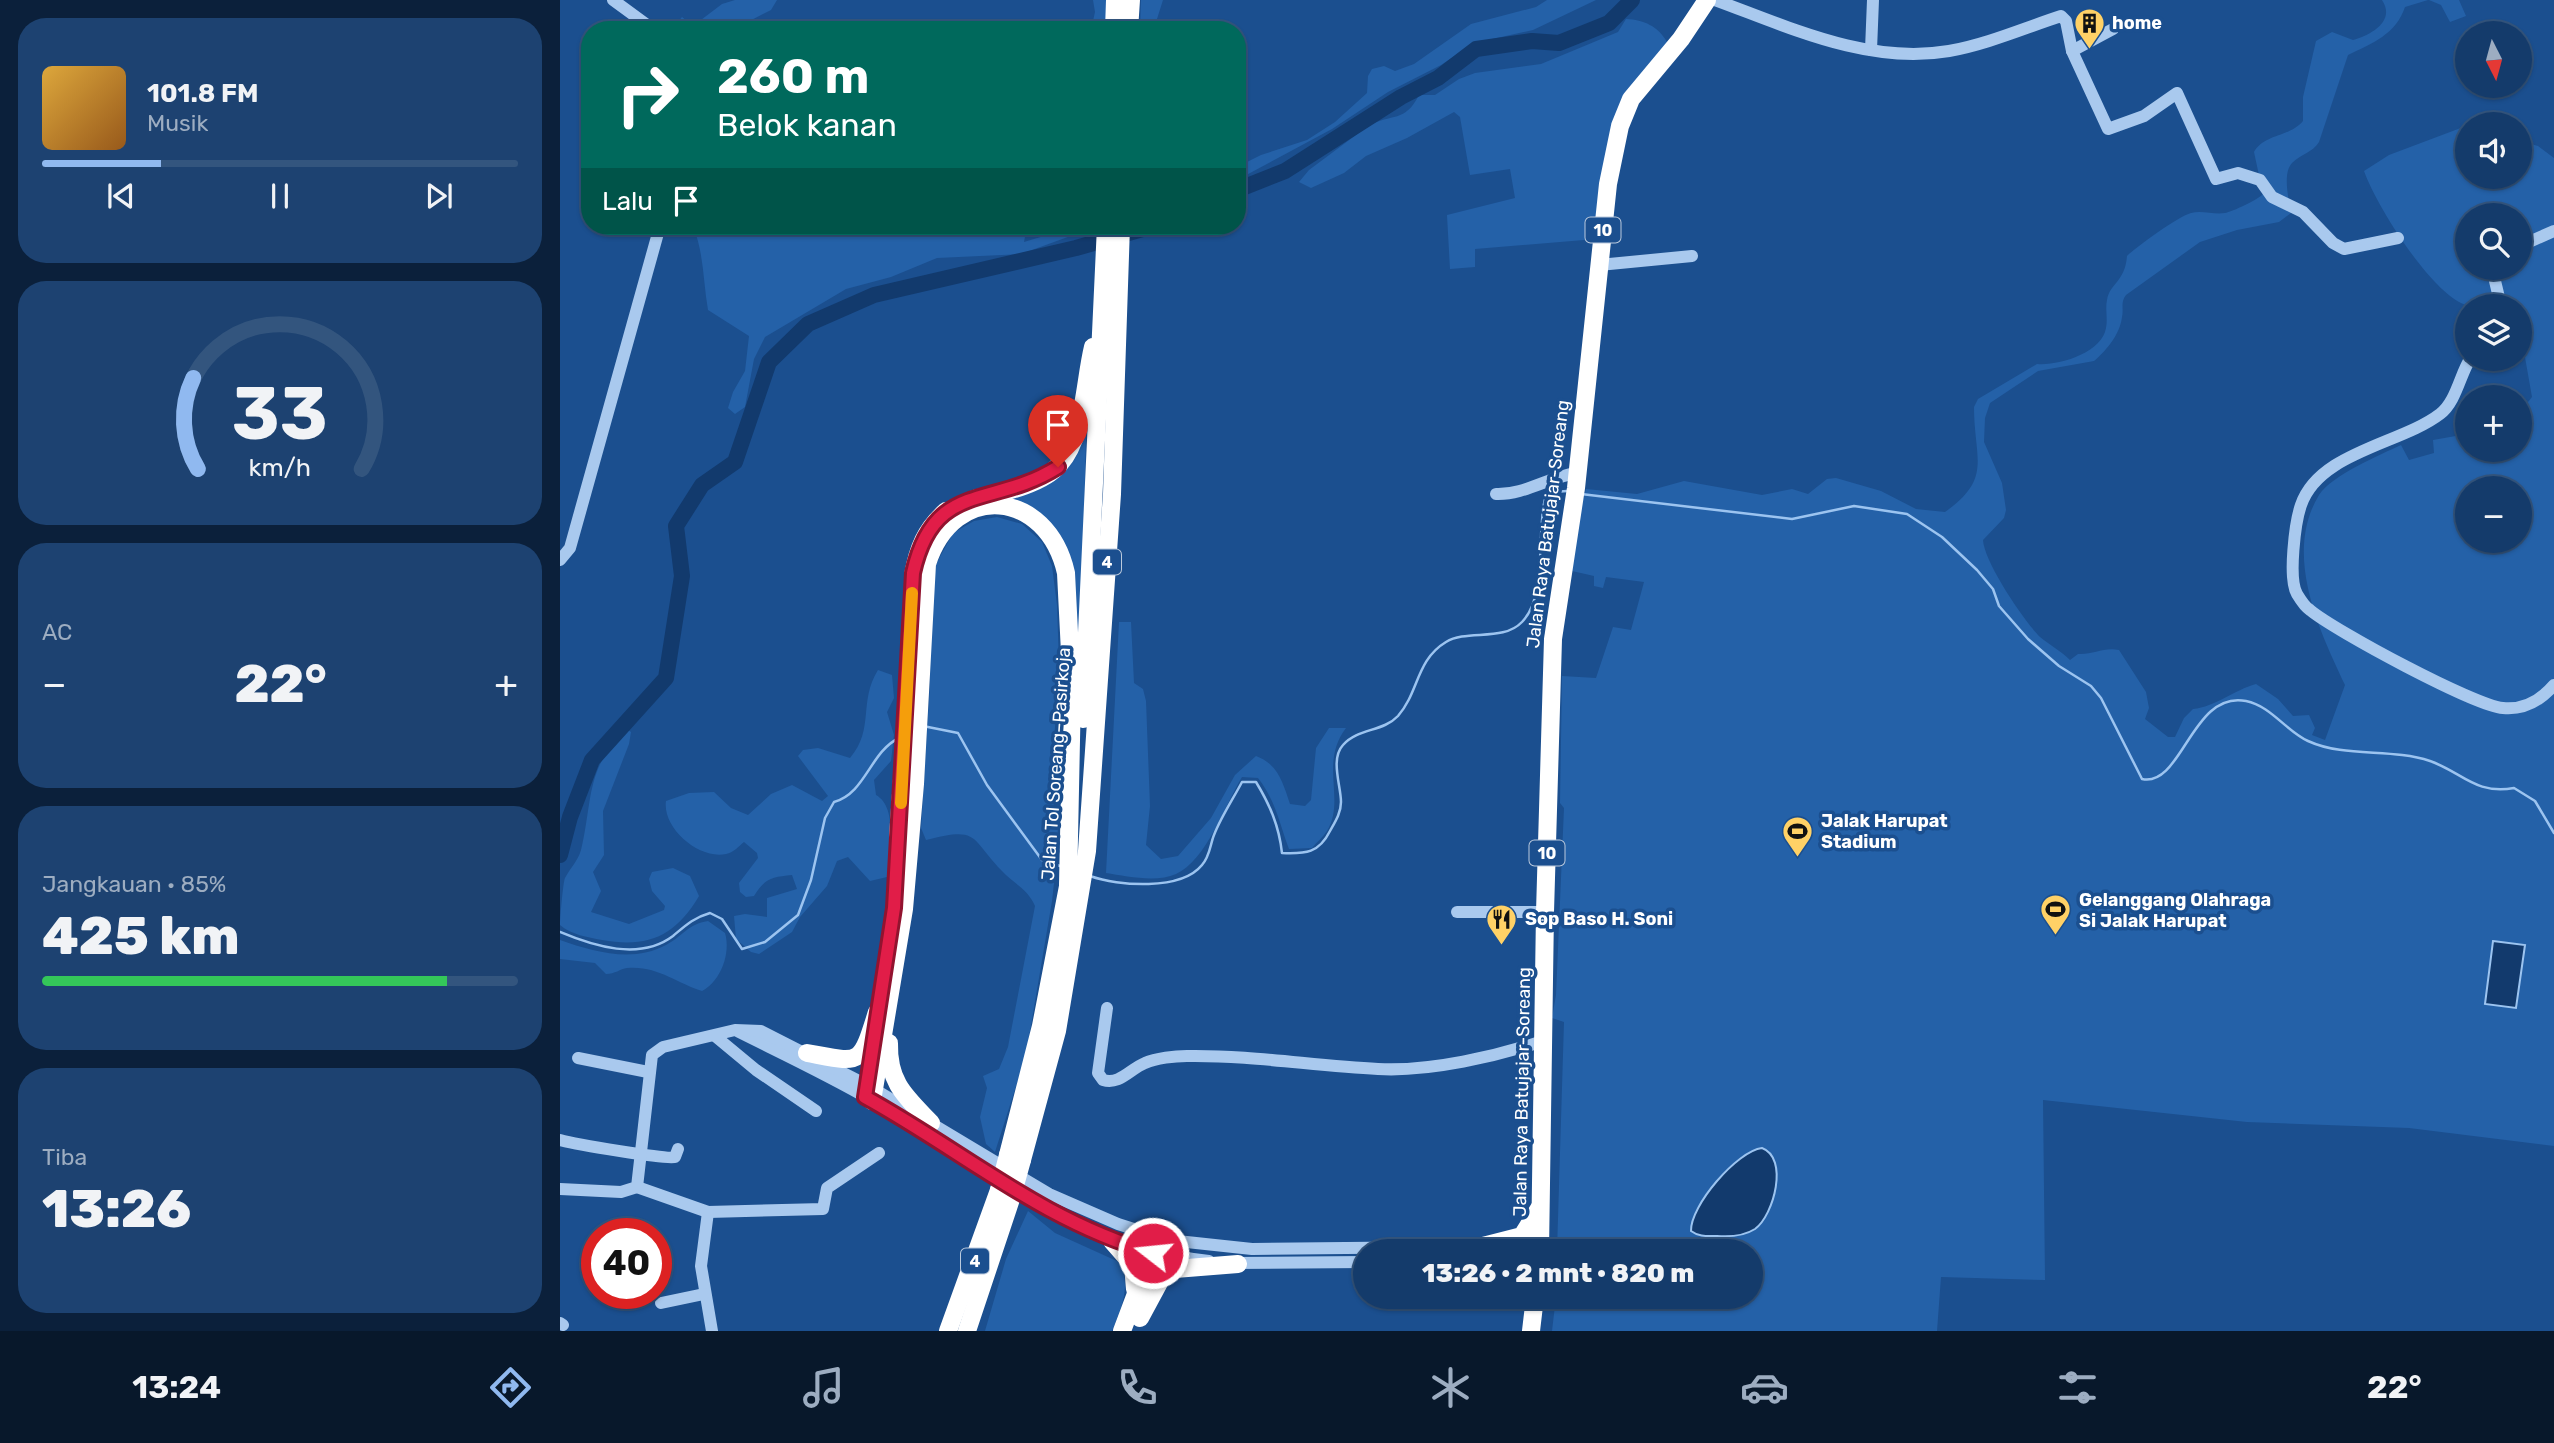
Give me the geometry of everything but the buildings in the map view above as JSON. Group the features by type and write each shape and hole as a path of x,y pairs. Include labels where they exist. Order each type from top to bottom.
{"highway":[{"path":"1114,21 1115,0"},
{"path":"1130,21 1131,0"},
{"name":"Jalan Raya Batujajar-Soreang","path":"1541,1239 1546,1040 1545,912 1553,639 1576,488 1608,184 1626,110 1639,86 1681,40 1707,0"},
{"name":"Jalan Tol Soreang–Pasirkoja","path":"967,1331 1015,1158 1072,890 1112,494 1111,273 1107,235"},
{"name":"Jalan Tol Soreang–Pasirkoja","path":"1076,850 1103,306 1119,235"},
{"path":"869,1093 904,909 912,707 913,573 920,544 928,529 947,510 1039,479 1058,467 1076,431 1103,306"},
{"path":"912,707 923,586 933,545 941,531 960,514 995,505 1023,511 1050,534 1062,557 1066,573 1076,850"},
{"path":"869,1093 894,908 910,757"},
{"path":"893,973 889,1047 892,1077 905,1096 931,1123"},
{"path":"807,1053 841,1060 856,1058 867,1045 881,1002"},
{"name":"Jalan Tol Soreang–Pasirkoja","path":"948,1331 1006,1193"},
{"path":"1511,1239 1522,1236 1542,1204"},
{"path":"1112,1241 1130,1259 1136,1270 1131,1324"},
{"path":"1131,1324 1160,1247"},
{"path":"1131,1324 1161,1279 1175,1269 1238,1264"},
{"path":"1531,1331 1532,1309"}],"street":[{"path":"613,0 642,21"},
{"path":"1715,0 1844,46 1871,50 1950,50 2020,32 2062,16 2066,21 2072,51 2107,128 2144,116 2178,94 2216,179 2238,173 2260,180 2272,197 2303,212 2343,249 2398,238"},
{"path":"1871,50 1873,0"},
{"path":"2072,51 2113,29"},
{"path":"2532,241 2554,231"},
{"path":"560,560 570,548 657,235"},
{"path":"1599,265 1692,256"},
{"path":"2464,371 2447,408 2440,415 2417,428 2369,446 2326,473 2312,486 2301,504 2298,519 2295,590 2309,610 2340,629 2486,705 2522,708 2554,685"},
{"path":"1496,494 1514,494 1552,478 1576,488"},
{"path":"1457,912 1545,912"},
{"path":"1107,1008 1098,1073 1108,1082 1121,1079 1147,1062 1184,1055 1275,1059 1381,1069 1494,1054 1546,1040"},
{"path":"735,1030 931,1123 1049,1194 1160,1247 1353,1249"},
{"path":"637,1187 652,1055 657,1050 735,1030 761,1031 807,1053 1019,1195 1112,1241 1160,1247 1238,1264 1353,1262"},
{"path":"715,1036 756,1070 816,1111"},
{"path":"578,1058 648,1072"},
{"path":"560,1140 591,1147 643,1152 668,1159 675,1157 678,1149"},
{"path":"560,1189 621,1192 637,1187 708,1212 823,1209 827,1188 879,1153"},
{"path":"708,1212 701,1266 712,1331"},
{"path":"672,1301 704,1294"}],"shaded area":[{"path":"735,0 777,0 771,10 750,21 700,21 722,4"},
{"path":"1093,0 1107,0 1106,21 1093,21"},
{"path":"1141,0 1163,0 1157,21 1140,21"},
{"path":"1547,0 1596,0 1533,30 1474,43 1441,65 1388,92 1332,129 1246,175 1246,162 1307,140 1335,122 1367,93 1368,76 1372,69 1384,66 1395,71 1414,64 1471,24 1536,7"},
{"name":"Gelanggang Olahraga Si Jalak Harupat","path":"2382,0 2428,0 2405,7 2390,31 2375,42 2348,55 2319,142 2295,160 2289,168 2287,187 2291,213 2279,222 2237,230 2200,242 2126,295 2119,330 2108,347 2094,361 2038,371 1990,403 1985,418 1984,442 2002,483 2006,510 2004,518 1983,540 1997,576 2024,618 2040,637 2070,660 2078,654 2119,650 2146,692 2149,708 2145,719 2168,737 2175,737 2184,718 2193,709 2209,705 2256,684 2278,699 2293,716 2309,715 2315,728 2312,735 2325,740 2345,685 2316,616 2305,567 2304,542 2309,518 2319,495 2345,473 2401,445 2409,460 2434,453 2433,440 2455,436 2455,462 2532,462 2532,385 2527,371 2532,371 2532,294 2455,294 2455,299 2448,294 2419,264 2405,244 2380,205 2364,171 2389,155 2455,130 2455,189 2532,189 2532,144 2554,158 2554,1146 2409,1128 2247,1122 2043,1100 2045,1280 1941,1277 1937,1331 1552,1331 1555,1309 1763,1309 1763,1239 1557,1239 1564,1022 1552,1018 1556,995 1564,808 1560,803 1562,676 1596,678 1613,627 1631,630 1644,582 1606,577 1603,588 1594,586 1594,576 1572,571 1580,510 1586,489 1637,494 1684,481 1762,495 1792,489 1808,494 1827,479 1836,478 1881,491 1916,509 1945,512 1970,489 1975,478 1978,466 1974,407 1978,399 2037,364 2067,360 2088,351 2096,344 2103,337 2106,328 2106,303 2109,294 2121,277 2127,256 2148,239 2191,213 2228,212 2263,194 2254,152 2264,142 2291,130 2303,121 2303,97 2316,41 2332,32 2353,40 2367,35 2380,26 2386,14"},
{"path":"2429,0 2459,0 2466,16 2450,22 2441,5"},
{"path":"1626,19 1650,25 1667,42 1639,81 1596,239 1475,249 1475,267 1450,269 1447,215 1515,198 1510,169 1470,175 1460,117 1454,112 1407,138 1366,156 1344,173 1311,188 1299,182 1309,170 1368,126 1403,114 1419,95 1435,95 1459,79 1475,73 1541,64 1618,32"},
{"path":"1025,235 1024,242 1047,235 1073,235 1021,254 937,258 891,277 846,289 765,337 754,359 745,407 735,414 728,408 733,392 745,371 749,336 708,310 697,236"},
{"path":"1082,436 1086,436 1081,647 1077,647 1064,544 1058,533 1043,517 1025,507 992,498 1013,494"},
{"path":"997,517 1022,524 1042,542 1052,566 1057,605 1061,722 1057,856 1052,901 1026,1055 995,1152 986,1144 980,1117 987,1088 983,1076 999,1069 1008,1047 1035,906 1025,891 1002,871 972,838 956,834 926,840 921,828 930,684 929,620 936,564 953,533 974,521"},
{"path":"1119,622 1131,622 1134,683 1143,689 1146,701 1150,806 1146,845 1161,859 1178,856 1211,818 1235,775 1256,756 1275,769 1290,804 1305,806 1311,800 1316,748 1329,728 1346,728 1334,754 1332,819 1327,831 1312,848 1289,849 1264,787 1258,778 1242,777 1206,845 1187,867 1176,874 1159,878 1106,873"},
{"path":"878,670 892,675 894,698 887,712 894,735 891,761 874,780 876,795 888,810 890,821 887,877 870,881 848,857 837,861 827,886 800,917 792,932 759,954 751,952 736,939 734,916 745,914 767,917 767,898 797,889 792,875 770,880 762,885 754,896 746,897 740,892 739,883 758,858 757,853 744,842 733,851 716,855 694,847 684,840 670,822 666,801 689,793 714,792 731,808 748,815 771,794 792,785 822,801 828,796 798,756 803,750 818,748 850,758 862,737 869,693"},
{"path":"628,730 631,732 629,744 603,811 604,855 593,872 601,891 591,912 629,924 664,910 665,906 652,891 649,879 652,872 673,868 690,876 699,896 690,910 670,930 646,940 618,942 585,937 560,925 564,881 581,850 597,770 614,743"},
{"path":"708,921 725,933 727,949 719,974 702,991 647,969 627,968 606,974 595,963 560,959 560,940 600,952 640,954 666,945 690,928"},
{"path":"2493,941 2525,945 2516,1008 2485,1004"},
{"path":"1762,1148 1770,1154 1777,1174 1773,1200 1762,1222 1755,1229 1737,1236 1703,1236 1691,1231 1698,1208 1717,1181 1740,1159"},
{"path":"1028,1211 1055,1233 1119,1262 1125,1288 1112,1331 985,1331 1006,1259"}],"waterway":[{"path":"1246,186 1285,171 1401,97 1438,78 1476,49 1532,41 1559,43 1609,23 1632,0"},
{"path":"560,855 570,817 592,760 666,678 682,576 676,526 702,485 735,462 769,362 808,324 874,295 1122,235"},
{"path":"1090,876 1116,882 1149,884 1165,883 1192,873 1207,858 1217,828 1242,782 1256,782 1270,807 1282,853 1311,851 1321,844 1340,810 1337,758 1343,745 1398,716 1405,707 1423,667 1436,649 1446,642 1464,636 1505,632 1522,622 1530,610 1538,581 1545,499 1554,492 1567,491"},
{"path":"1581,494 1792,519 1854,506 1907,514 1942,537 1977,570 1993,589 1999,606 2028,639 2059,666 2091,686 2101,698 2142,779 2156,778 2168,769 2200,723 2213,710 2228,702 2246,701 2271,713 2300,737 2322,746 2415,757 2430,761 2479,785 2489,788 2514,788 2535,801 2554,833"},
{"path":"923,726 958,733 987,785 1042,860 1060,866"},
{"path":"560,932 616,949 646,948 660,944 694,920 710,913 722,919 742,949 765,942 798,915 811,880 825,818 834,802 854,790 881,753 899,738"}],"slow traffic":[{"path":"901,803 912,593"}],"place":[{"name":"home","path":"2089,50"},
{"name":"Jalak Harupat Stadium","path":"1798,858"},
{"name":"Gelanggang Olahraga Si Jalak Harupat","path":"2056,937"},
{"name":"Sop Baso H. Soni","path":"1502,946"}],"route":[{"path":"1058,467 1039,479 968,500 947,510 928,529 920,544 913,573 894,908 865,1097 1046,1210 1084,1230 1153,1253"}]}
